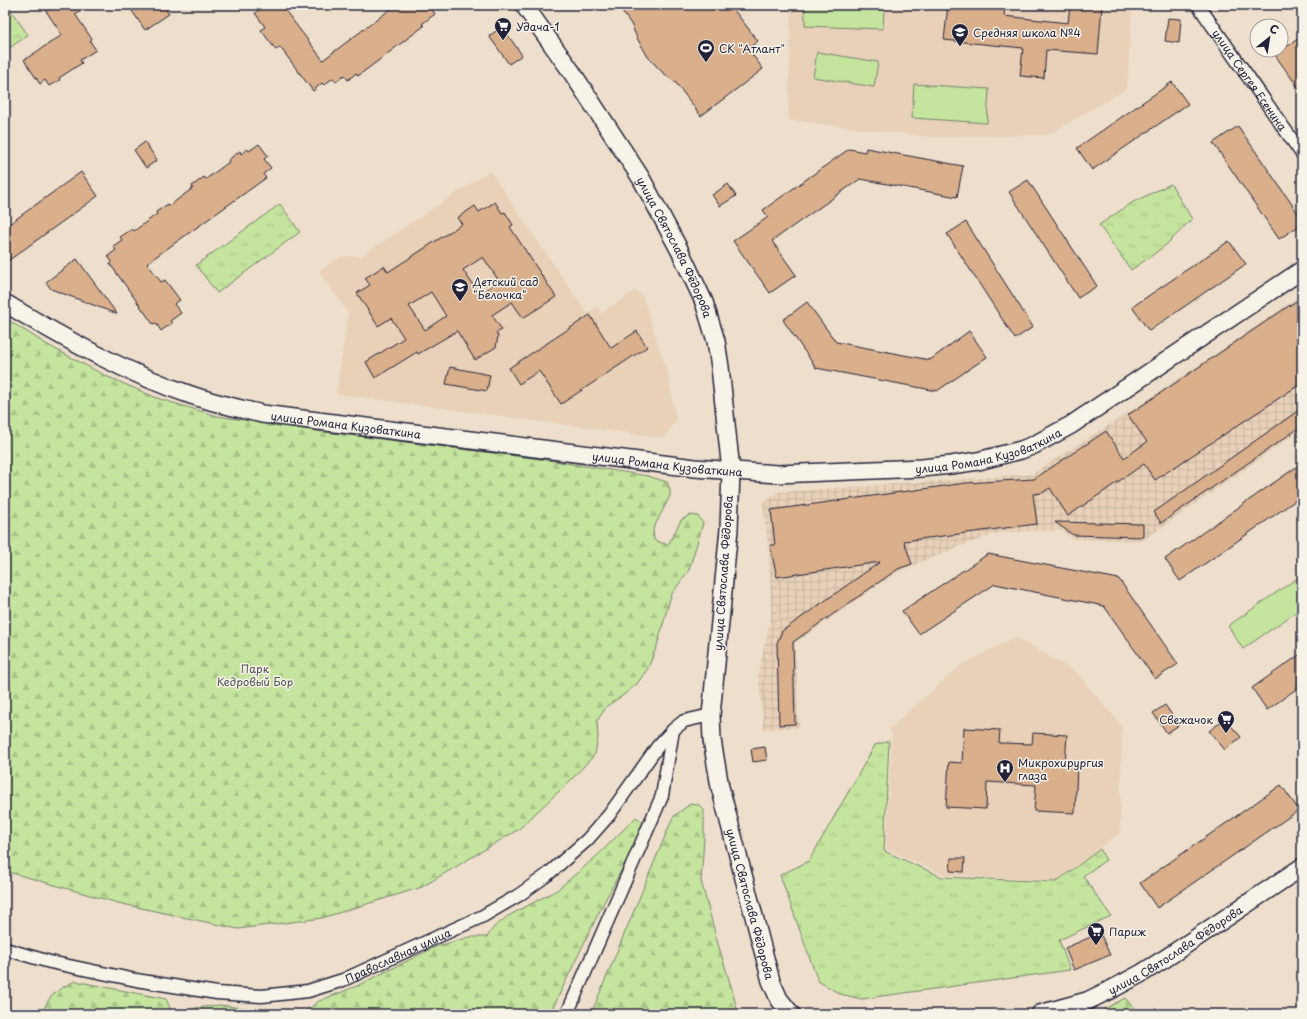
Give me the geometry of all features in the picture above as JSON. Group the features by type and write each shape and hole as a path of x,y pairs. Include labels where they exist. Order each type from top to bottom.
{"street":[{"name":"улица Святослава Фёдорова","path":"524,5 571,71 641,178 680,251 704,302 716,341 730,471 729,529 712,715 712,740 720,787 771,981 779,999 791,1014"},
{"name":"улица Сергея Есенина","path":"1198,5 1302,154"},
{"name":"улица Романа Кузоваткина","path":"5,303 92,352 145,377 192,395 227,406 262,414 730,471 757,474 798,474 922,468 978,461 1021,450 1034,445 1071,425 1302,270"},
{"name":"Православная улица","path":"5,949 50,962 136,980 217,993 262,996 308,991 343,980 482,916 519,895 547,875 587,840 609,815 658,746 673,730 684,721 712,715"},
{"path":"567,1014 662,796 673,730"},
{"name":"улица Святослава Фёдорова","path":"1040,1014 1087,1001 1142,973 1302,867"}],"shaded area":[{"name":"Средняя школа №4","path":"791,5 1132,5 1127,89 1048,135 929,137 788,120"},
{"name":"Детский сад \"Белочка\"","path":"490,171 587,313 597,307 601,313 635,291 643,296 669,378 676,421 663,438 336,394 348,313 319,271 341,256 361,256"},
{"path":"1302,295 1302,429 1144,540 1072,539 1062,530 1001,532 958,547 899,571 795,643 799,728 764,729 758,673 771,617 769,557 763,502 778,492 1032,474 1134,409"},
{"name":"Микрохирургия глаза","path":"1015,637 1075,671 1122,726 1120,833 1056,881 944,875 886,849 892,732 889,729 961,665"}],"green space":[{"path":"5,5 7,5 28,35 5,51"},
{"path":"805,5 884,5 883,29 805,26"},
{"path":"817,52 878,62 874,87 813,77"},
{"path":"914,84 989,89 987,123 912,118"},
{"path":"1171,184 1192,219 1167,244 1131,270 1099,225 1133,202"},
{"path":"280,204 300,232 217,293 196,265"},
{"name":"Парк Кедровый Бор","path":"5,318 46,344 106,376 157,398 217,416 317,431 547,460 648,476 667,482 670,490 670,496 653,529 654,540 668,545 681,520 690,515 698,516 703,523 689,570 671,595 657,646 648,668 637,684 607,706 597,721 598,738 595,754 573,778 519,829 422,887 322,918 238,929 118,903 5,871"},
{"path":"1296,579 1302,587 1302,608 1243,649 1228,626"},
{"path":"889,741 884,851 942,877 1056,882 1100,849 1106,860 1083,876 1111,916 1059,940 1070,970 861,999 840,994 818,981 780,875 809,861 875,745"},
{"path":"690,804 699,805 704,810 704,839 701,881 738,1014 591,1014 673,817"},
{"path":"636,817 644,823 550,1014 302,1014 319,1001 357,986 435,947 469,937 487,937 494,927 508,916 557,890 598,855"},
{"path":"75,981 166,999 170,1008 169,1014 42,1014 54,993"},
{"path":"1125,998 1137,1014 1096,1014"},
{"path":"219,1005 283,1014 190,1014 195,1008"}],"building":[{"path":"42,5 88,5 75,14 92,39 90,41 96,50 80,60 82,63 59,78 60,80 49,86 45,80 40,84 24,60 62,35"},
{"path":"128,5 163,5 169,14 145,30"},
{"path":"265,5 281,5 323,60 396,5 429,5 435,14 422,24 424,26 358,76 356,73 348,80 344,75 336,82 333,78 324,85 322,83 313,91 280,47 276,50 261,30 265,27 255,13"},
{"name":"СК \"Атлант\"","path":"617,5 730,5 758,41 748,49 763,69 701,116 676,83 662,72 648,57 631,24"},
{"path":"948,5 1005,5 1004,16 1068,23 1070,5 1102,5 1098,54 1046,50 1044,78 1020,76 1023,48 944,40"},
{"path":"1168,18 1181,19 1179,43 1165,41"},
{"path":"502,27 522,55 509,64 489,36"},
{"path":"1302,36 1302,93 1277,58 1289,58 1289,45"},
{"path":"1172,82 1188,104 1092,170 1077,148"},
{"path":"1238,126 1302,219 1302,224 1279,239 1213,143"},
{"path":"145,142 157,160 146,168 134,150"},
{"path":"259,144 268,156 264,159 271,168 263,174 266,178 147,263 161,282 165,280 180,300 174,304 181,313 170,321 172,323 161,331 156,323 153,324 110,264 112,262 108,256 116,250 113,246 122,240 120,237 132,229 134,231 157,214 156,212 168,204 169,206 193,188 192,186 204,177 206,179 229,162 228,160 240,151 241,154 247,149 249,151"},
{"path":"866,148 963,166 957,197 860,179 772,241 796,275 770,293 733,241 768,217 763,210 849,149 865,152"},
{"path":"81,172 98,196 5,263 5,227"},
{"path":"1028,180 1097,286 1078,298 1009,192"},
{"path":"728,184 736,196 720,206 712,195"},
{"path":"495,202 502,213 505,212 513,225 510,227 556,297 523,318 512,302 492,315 502,330 496,333 498,336 496,347 475,360 457,331 418,354 417,352 375,378 366,362 404,338 391,318 378,326 357,293 370,285 365,278 384,266 388,272 462,224 457,218 475,206 479,212","holes":["483,257 499,281 479,294 463,270","431,292 446,316 425,330 409,306"]},
{"path":"966,222 1033,327 1015,339 947,234"},
{"path":"1229,241 1246,264 1149,331 1132,307"},
{"path":"77,259 117,314 51,289 46,282"},
{"path":"1302,297 1302,383 1155,480 1144,464 1068,516 1050,488 1042,493 1033,494 1037,524 904,541 912,564 898,569 793,642 795,724 779,725 777,643 782,631 880,562 777,577 770,545 775,545 771,510 966,483 1034,479 1106,431 1124,458 1147,442 1128,415"},
{"path":"807,302 836,342 930,360 969,331 987,357 937,391 816,368 783,320"},
{"path":"590,315 611,348 637,331 647,347 561,404 539,371 519,384 509,368"},
{"path":"450,367 490,375 487,391 446,384"},
{"path":"1302,408 1302,426 1161,523 1154,512"},
{"path":"1302,463 1302,496 1180,581 1165,559"},
{"path":"1055,522 1143,524 1143,537 1073,535"},
{"path":"988,554 1119,579 1178,664 1155,679 1104,606 995,584 919,634 902,611"},
{"path":"1302,653 1302,685 1267,710 1252,688"},
{"path":"1165,705 1179,725 1167,733 1153,713"},
{"path":"1225,719 1241,737 1225,750 1209,731"},
{"path":"964,728 1000,730 999,743 1032,744 1033,733 1067,735 1065,765 1077,766 1075,813 1034,811 1036,785 987,782 986,809 946,807 949,762 962,763"},
{"path":"765,747 767,760 753,762 751,749"},
{"path":"1281,785 1299,810 1157,908 1140,883"},
{"path":"951,858 965,858 964,872 950,871"},
{"path":"1100,933 1110,955 1074,970 1065,948"}],"place":[{"name":"Удача-1","path":"503,41"},
{"name":"Средняя школа №4","path":"960,47"},
{"name":"СК \"Атлант\"","path":"706,63"},
{"name":"Детский сад \"Белочка\"","path":"460,302"},
{"name":"Свежачок","path":"1226,734"},
{"name":"Микрохирургия глаза","path":"1005,783"},
{"name":"Париж","path":"1096,946"}]}
